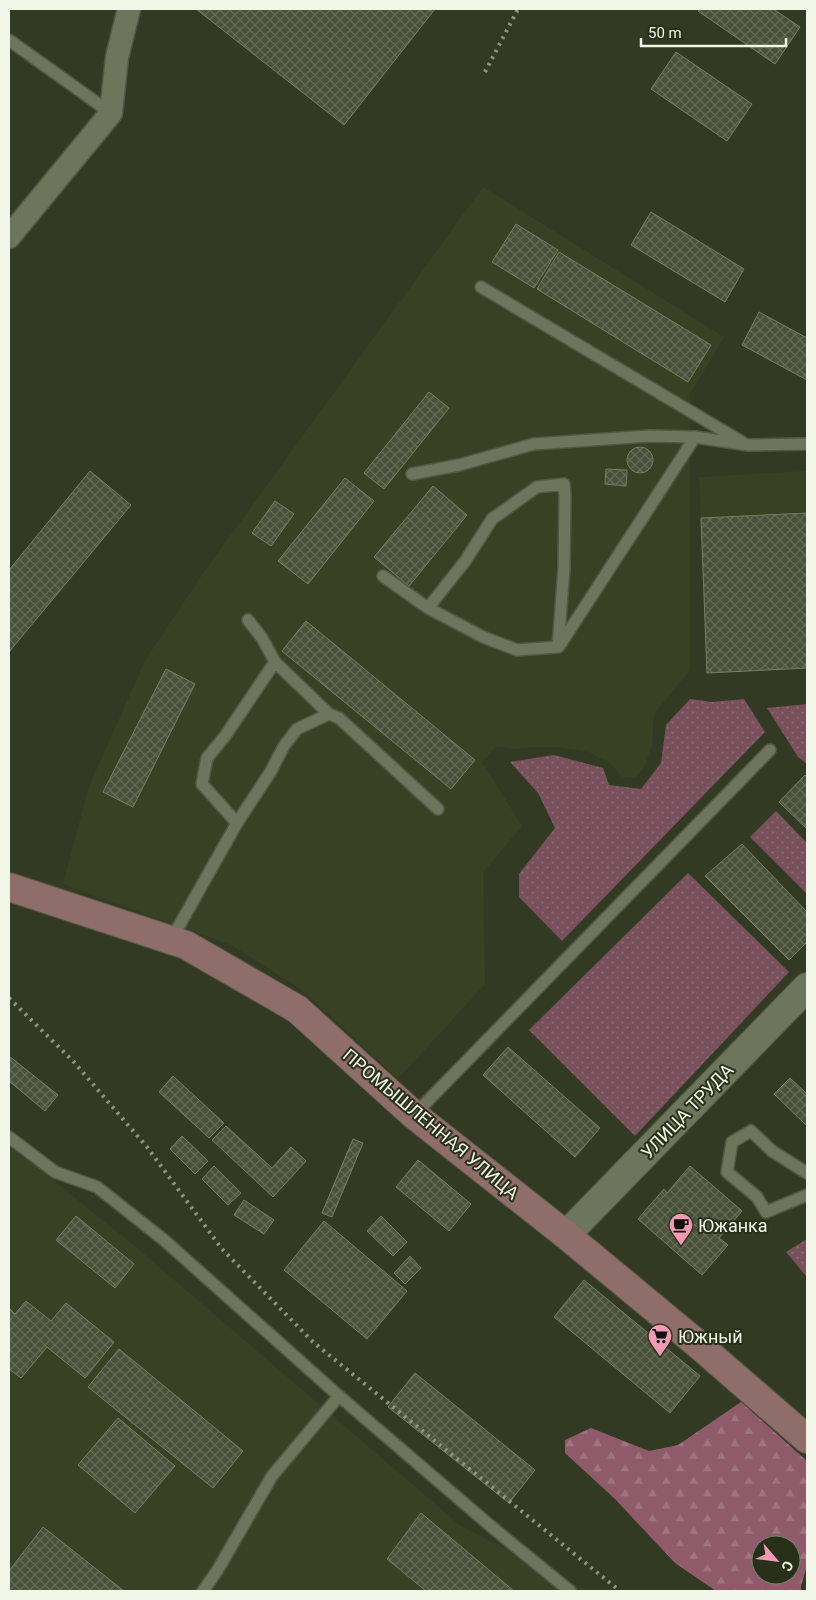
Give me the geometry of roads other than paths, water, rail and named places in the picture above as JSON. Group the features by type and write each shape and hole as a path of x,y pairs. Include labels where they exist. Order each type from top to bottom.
{"main road":[{"name":"ПРОМЫШЛЕННАЯ УЛИЦА","path":"9,887 186,945 297,1009 414,1115 566,1235 694,1341 807,1439"}],"street":[{"path":"9,237 111,113 117,56 129,9"},
{"name":"УЛИЦА ТРУДА","path":"566,1235 807,987"}],"lane":[{"path":"9,40 111,113"},
{"path":"481,287 748,446"},
{"path":"412,474 459,465 534,444 649,436 695,437 748,446 807,444"},
{"path":"558,648 695,437"},
{"path":"428,608 466,560 492,519 537,487 564,484 564,568 558,648"},
{"path":"383,576 428,608 483,637 516,650 558,648"},
{"path":"248,620 262,638 275,662 329,714 340,718 438,809"},
{"path":"237,823 202,784 207,758 225,736 275,662"},
{"path":"171,940 237,823 271,771 284,746 297,729 329,714"},
{"path":"414,1115 770,750"},
{"path":"807,1173 772,1151 751,1131 732,1142 727,1172 757,1197 766,1212 807,1195"},
{"path":"9,1136 55,1172 96,1187 157,1234 339,1396 493,1528 570,1591"},
{"path":"203,1591 217,1571 272,1476 339,1396"}],"railway":[{"path":"485,72 518,9"},
{"path":"9,998 73,1061 147,1147 222,1249 313,1342 620,1591"}],"place":[{"name":"Южанка","path":"681,1246"},
{"name":"Южный","path":"660,1357"}]}
